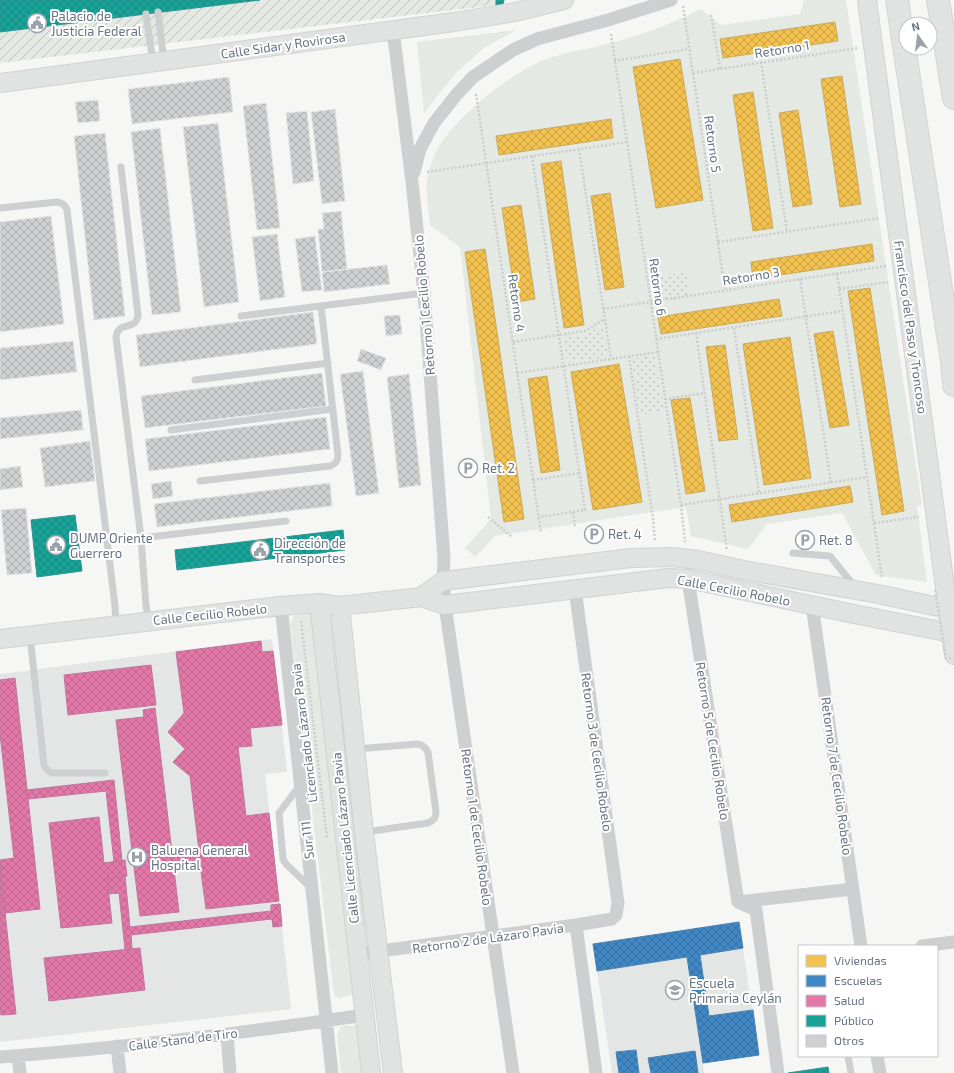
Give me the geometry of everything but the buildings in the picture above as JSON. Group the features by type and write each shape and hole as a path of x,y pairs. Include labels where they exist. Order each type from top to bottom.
{"highway":[{"path":"897,0 952,361 954,385"},
{"path":"938,0 954,98"}],"street":[{"name":"Calle Sidar y Rovirosa","path":"0,83 454,22 492,16 564,0"},
{"path":"413,178 420,149 434,123 457,94 473,77 513,50 531,42 671,0"},
{"name":"Francisco del Paso y Troncoso","path":"867,0 954,654"},
{"name":"Retorno 1 Cecilio Robelo","path":"393,30 413,178 424,293 443,550 443,581"},
{"name":"Calle Cecilio Robelo","path":"421,597 443,581 631,558 656,557 686,558 948,608"},
{"path":"631,558 633,582"},
{"name":"Calle Cecilio Robelo","path":"0,639 281,606 319,603 340,606 421,597 445,605 668,578 688,579 951,633"},
{"name":"Retorno 5 de Cecilio Robelo","path":"688,579 738,902"},
{"name":"Retorno 1 de Cecilio Robelo","path":"443,581 445,605 513,1073"},
{"name":"Retorno 3 de Cecilio Robelo","path":"575,590 618,903 616,915"},
{"path":"854,614 858,590"},
{"name":"Calle Licenciado Lázaro Pavia","path":"319,603 371,1073"},
{"name":"Retorno 7 de Cecilio Robelo","path":"812,605 861,945"},
{"name":"Sur 111","path":"281,606 332,1073"},
{"name":"Calle Licenciado Lázaro Pavia","path":"340,606 364,832 380,952 393,1073"},
{"path":"738,902 853,888"},
{"path":"738,902 756,910 778,1073"},
{"name":"Retorno 2 de Lázaro Pavia","path":"358,954 576,925 612,919 616,915"},
{"path":"576,925 596,1073"},
{"path":"930,945 954,942"},
{"name":"Calle Stand de Tiro","path":"0,1057 226,1034 327,1022 365,1015"},
{"path":"226,1034 230,1073"},
{"path":"117,1046 120,1073"},
{"path":"18,1056 20,1073"},
{"path":"877,1057 880,1073"}],"lane":[{"path":"158,12 159,62"},
{"path":"146,14 159,62"},
{"path":"121,167 138,315 134,324 120,328 116,337 141,538 146,606 150,621"},
{"path":"0,208 57,202 65,205 67,210 114,598 116,626"},
{"path":"241,316 424,293"},
{"path":"200,481 330,466 335,464 338,460 321,306"},
{"path":"195,380 328,363"},
{"path":"171,430 333,409"},
{"path":"141,538 286,521"},
{"path":"793,553 830,556 858,590"},
{"path":"30,636 45,769 53,773 105,773"},
{"path":"355,749 417,744 426,748 428,752 436,812 436,817 433,821 364,832"},
{"path":"301,783 279,813 283,858 286,864 313,890"},
{"path":"848,1057 851,1073"}],"path":[{"name":"Retorno 5","path":"682,0 725,290"},
{"path":"711,15 720,68"},
{"name":"Retorno 6","path":"608,20 681,505 686,558"},
{"name":"Retorno 1","path":"693,72 854,48 874,47"},
{"path":"614,60 689,49"},
{"path":"761,62 787,232"},
{"name":"Retorno 4","path":"473,77 541,533"},
{"path":"413,178 486,163 626,142"},
{"path":"579,149 611,359"},
{"path":"532,156 585,510 539,517"},
{"path":"718,242 896,216"},
{"path":"839,289 903,273"},
{"name":"Retorno 3","path":"603,309 837,274 903,273"},
{"path":"837,274 884,596"},
{"path":"800,279 831,483"},
{"path":"656,339 842,311"},
{"path":"513,342 585,331 605,319"},
{"path":"734,328 759,494"},
{"path":"696,333 727,544 728,567"},
{"path":"517,373 658,352"},
{"path":"629,356 652,512 656,557"},
{"path":"665,399 705,393"},
{"path":"533,480 580,473"},
{"path":"681,505 867,477"},
{"path":"573,512 575,527"},
{"path":"874,523 935,514"},
{"path":"488,517 512,537"},
{"path":"935,590 946,658 954,659"},
{"name":"Licenciado Lázaro Pavia","path":"299,605 327,843"}],"shaded area":[{"path":"260,0 496,0 496,5 0,63 0,32"},
{"path":"804,0 846,0 922,505 917,506 927,582 876,575 842,513 767,524 748,549 691,536 686,507 495,536 475,557 465,548 491,519 460,247 430,225 427,184 429,171 439,146 461,119 488,95 517,74 544,60 561,54 604,45 635,36 668,24 700,9 721,25 800,14"},
{"path":"516,30 484,48 456,73 424,113 417,42"},
{"path":"686,272 689,296 659,301 656,277"},
{"path":"603,324 608,357 567,362 564,338 586,335"},
{"path":"655,355 664,411 640,415 632,359"},
{"path":"311,613 314,622 354,994 339,998 334,995 290,624 294,616"},
{"name":"Baluena General Hospital","path":"272,639 287,772 265,774 291,1009 0,1042 0,674"},
{"name":"Escuela Primaria Ceylán","path":"739,922 759,1055 703,1063 704,1073 612,1073 593,944"},
{"path":"341,1026 356,1026 361,1033 365,1073 341,1073 337,1034"}],"place":[{"name":"Palacio de Justicia Federal","path":"37,23"},
{"name":"Ret. 2","path":"468,468"},
{"name":"Ret. 4","path":"594,534"},
{"name":"Ret. 8","path":"805,540"},
{"name":"DUMP Oriente Guerrero","path":"56,545"},
{"name":"Dirección de Transportes","path":"260,550"},
{"name":"Baluena General Hospital","path":"137,857"},
{"name":"Escuela Primaria Ceylán","path":"675,990"}]}
